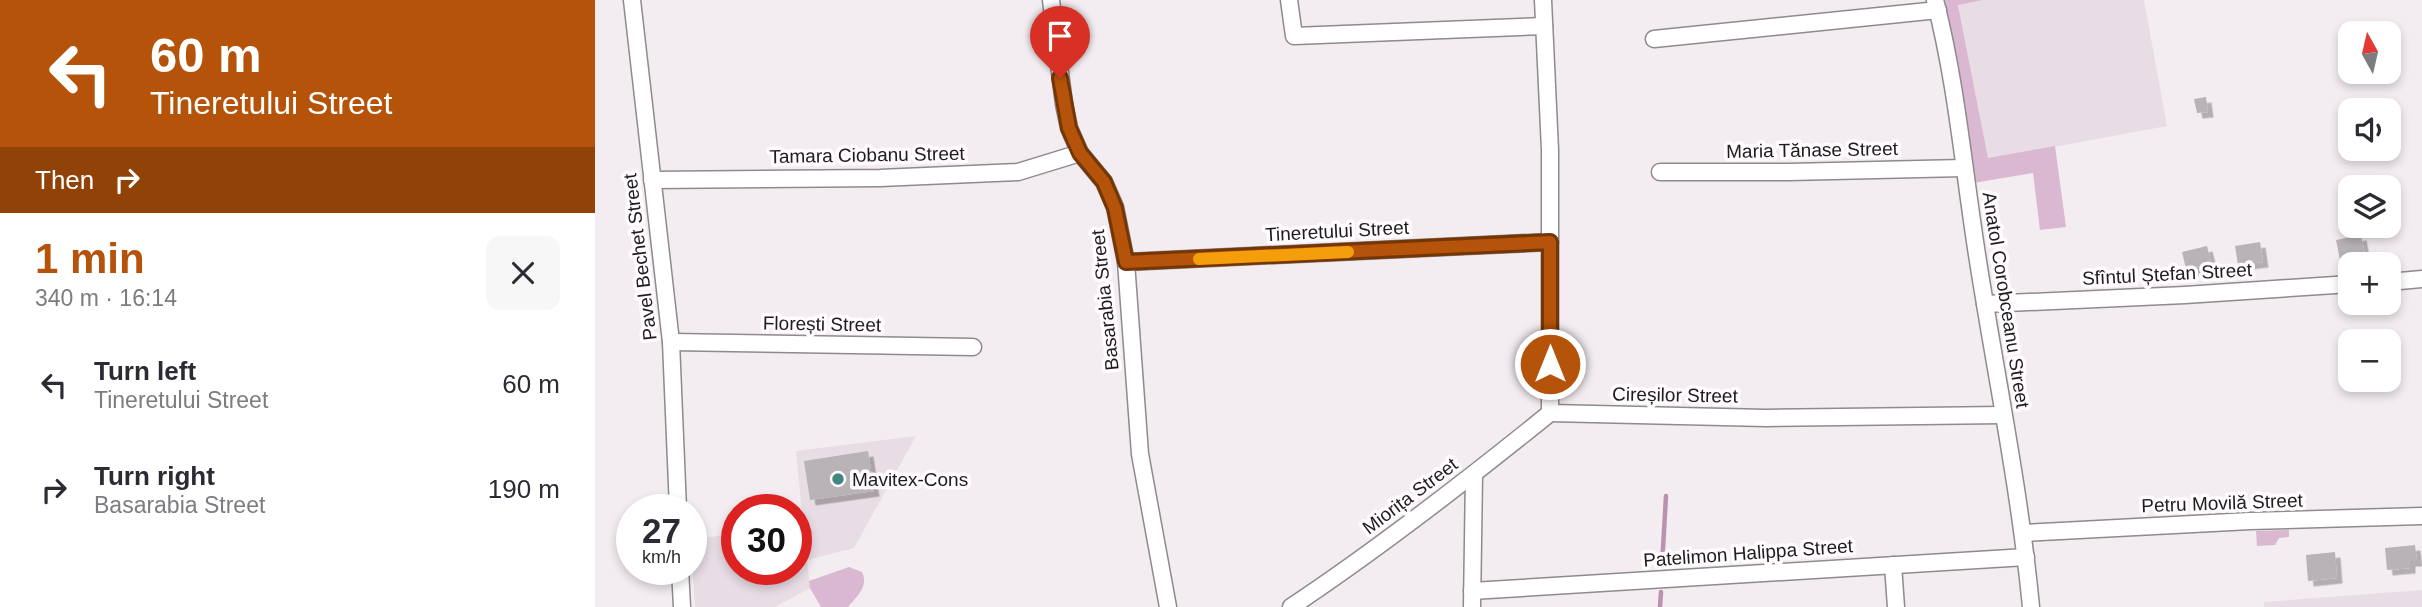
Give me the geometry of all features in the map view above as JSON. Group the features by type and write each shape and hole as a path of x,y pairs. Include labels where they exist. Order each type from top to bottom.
{"street":[{"name":"Pavel Bechet Street","path":"632,0 671,342 677,494"},
{"name":"Basarabia Street","path":"1051,0 1069,128 1080,153 1104,182 1110,195 1126,262 1140,454 1168,607"},
{"path":"1289,0 1294,36 1544,26"},
{"path":"1543,0 1550,150 1550,413"},
{"path":"1654,39 1937,5"},
{"name":"Anatol Corobceanu Street","path":"1937,5 1946,44 1963,168 2023,533 2031,607"},
{"name":"Tamara Ciobanu Street","path":"652,180 1018,172 1080,153"},
{"name":"Maria Tănase Street","path":"1661,172 1963,168"},
{"name":"Tineretului Street","path":"1126,262 1550,242"},
{"path":"2401,281 2422,279"},
{"name":"Sfîntul Ștefan Street","path":"1985,304 2338,285"},
{"name":"Florești Street","path":"671,342 973,347"},
{"name":"Cireșilor Street","path":"1550,413 1766,418 2003,415"},
{"name":"Miorița Street","path":"1291,607 1354,565 1474,475 1550,413"},
{"path":"1472,599 1474,475"},
{"name":"Petru Movilă Street","path":"2023,533 2250,521 2422,516"},
{"name":"Patelimon Halippa Street","path":"1472,599 2026,557"},
{"path":"1893,565 1896,607"},
{"path":"681,585 682,607"}],"shaded area":[{"path":"1942,0 1983,0 1958,5 1988,158 2055,146 2066,227 2040,230 2033,173 1973,183"},
{"path":"1983,0 2144,0 2167,126 1988,159 1958,4"},
{"name":"Mavitex-Cons","path":"916,436 854,548 812,559 812,494 800,494 796,451"},
{"path":"2289,530 2289,537 2279,538 2275,545 2257,546 2256,531"},
{"name":"Mavitex-Cons","path":"721,535 721,585 810,585 810,588 775,607 695,607 694,585 707,585 707,538"},
{"path":"849,567 862,572 864,577 863,587 848,607 821,607 810,588 812,580"},
{"path":"2422,590 2422,607 2264,607 2264,602"}],"building":[{"path":"2206,97 2208,112 2197,113 2194,99"},
{"path":"2362,238 2364,252 2338,252 2336,240"},
{"path":"2260,242 2263,262 2238,265 2235,246"},
{"path":"2207,246 2212,266 2187,273 2182,252"},
{"path":"868,451 874,491 812,500 804,461"},
{"path":"2415,545 2417,561 2410,561 2410,568 2387,570 2385,548"},
{"path":"2335,552 2337,578 2308,581 2306,555"}],"waterway":[{"path":"1662,566 1666,496"},
{"path":"1660,607 1661,592"}],"slow traffic":[{"path":"1199,259 1348,252"}],"place":[{"name":"Mavitex-Cons","path":"838,479"}],"route":[{"path":"1060,78 1069,128 1080,153 1104,182 1115,208 1126,262 1550,242 1550,364"}]}
